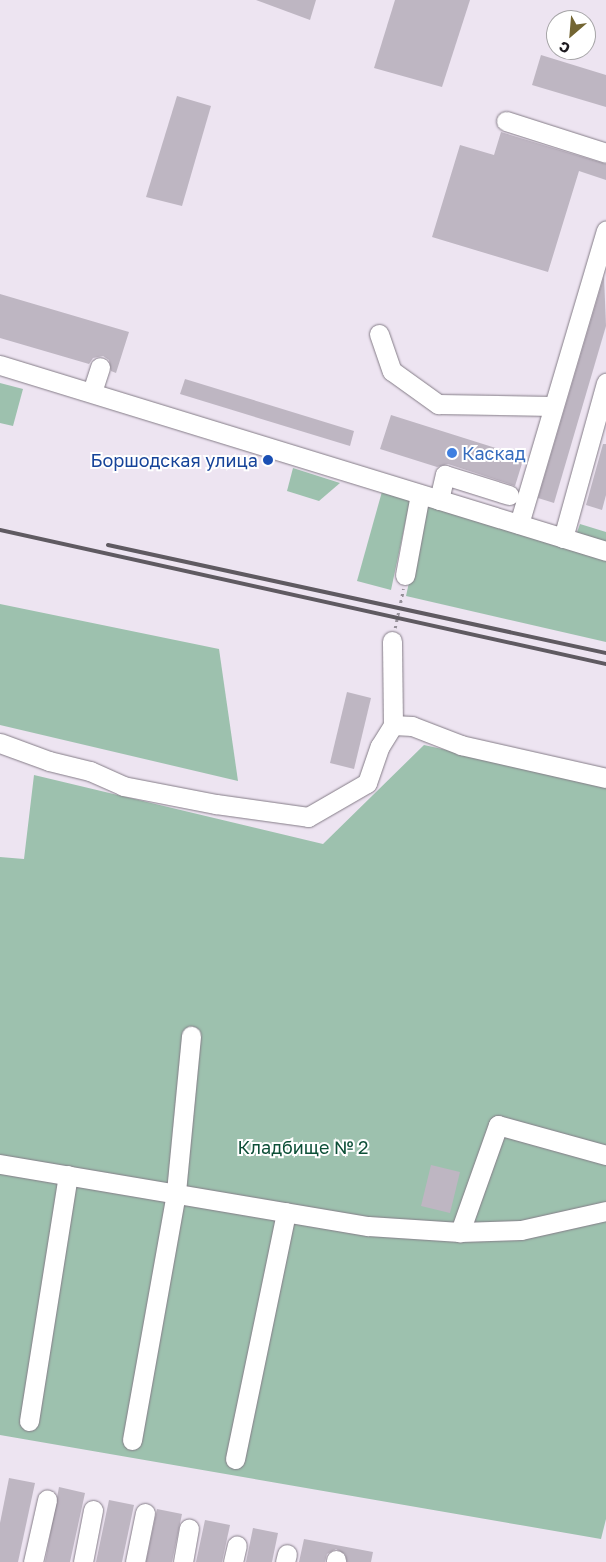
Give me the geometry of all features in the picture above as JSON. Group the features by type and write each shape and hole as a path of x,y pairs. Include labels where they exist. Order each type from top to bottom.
{"street":[{"path":"506,121 606,153"},
{"path":"519,524 552,406 606,231"},
{"path":"379,334 392,371 438,404 552,406"},
{"path":"0,365 606,552"},
{"path":"92,392 100,368"},
{"path":"563,538 606,383"},
{"path":"439,500 445,475 509,495"},
{"path":"405,575 420,494"},
{"path":"0,743 49,761 90,771 123,786 308,817 367,782 380,746 393,725 392,642"},
{"path":"393,725 412,726 461,745 606,778"},
{"path":"132,1440 176,1192 191,1036"},
{"path":"460,1232 498,1125 606,1154"},
{"path":"0,1164 176,1192 368,1226 460,1232 521,1230 606,1211"},
{"path":"29,1421 68,1175"},
{"path":"235,1459 286,1212"},
{"path":"33,1562 47,1500"},
{"path":"83,1562 93,1510"},
{"path":"135,1562 145,1513"},
{"path":"183,1562 189,1529"}],"path":[{"path":"392,642 405,575"}],"green space":[{"path":"0,383 23,389 13,426 0,423"},
{"path":"293,468 340,483 319,501 287,491"},
{"path":"383,488 411,496 391,590 357,581"},
{"path":"427,500 606,557 606,642 406,596"},
{"path":"580,524 606,532 606,544 576,535"},
{"path":"0,604 219,649 238,781 0,725"},
{"name":"Кладбище № 2","path":"424,745 606,785 606,1519 601,1539 0,1435 0,857 24,859 34,775 323,844"}],"building":[{"path":"256,0 316,0 310,20"},
{"path":"395,0 470,0 442,87 374,68"},
{"path":"541,55 546,57 546,60 557,60 606,75 606,107 532,85"},
{"path":"177,96 211,106 182,206 146,197"},
{"path":"501,132 606,164 606,180 579,171 548,272 432,237 460,145 494,155"},
{"path":"604,276 606,326 554,503 538,498"},
{"path":"0,294 129,332 116,373 111,371 109,360 103,356 93,358 89,364 0,338"},
{"path":"185,379 354,431 350,446 180,394"},
{"name":"Каскад","path":"391,415 524,457 515,486 448,464 437,467 380,449"},
{"path":"603,444 606,444 606,495 602,510 586,505"},
{"path":"347,692 371,698 354,769 330,763"},
{"path":"431,1165 460,1172 450,1213 421,1206"},
{"path":"9,1478 35,1483 18,1562 0,1562 0,1523"},
{"path":"59,1487 85,1493 70,1562 45,1562"},
{"path":"109,1500 134,1505 122,1562 96,1562"},
{"path":"157,1509 182,1514 172,1562 146,1562"},
{"path":"205,1520 230,1525 222,1562 196,1562"},
{"path":"253,1528 278,1533 272,1562 246,1562"},
{"path":"304,1539 373,1552 371,1562 347,1562 345,1554 336,1549 327,1554 325,1562 299,1562"}],"railway":[{"path":"0,530 606,664"},
{"path":"108,545 606,653"}],"place":[{"name":"Каскад","path":"452,453"},
{"name":"Боршодская улица","path":"268,460"}]}
